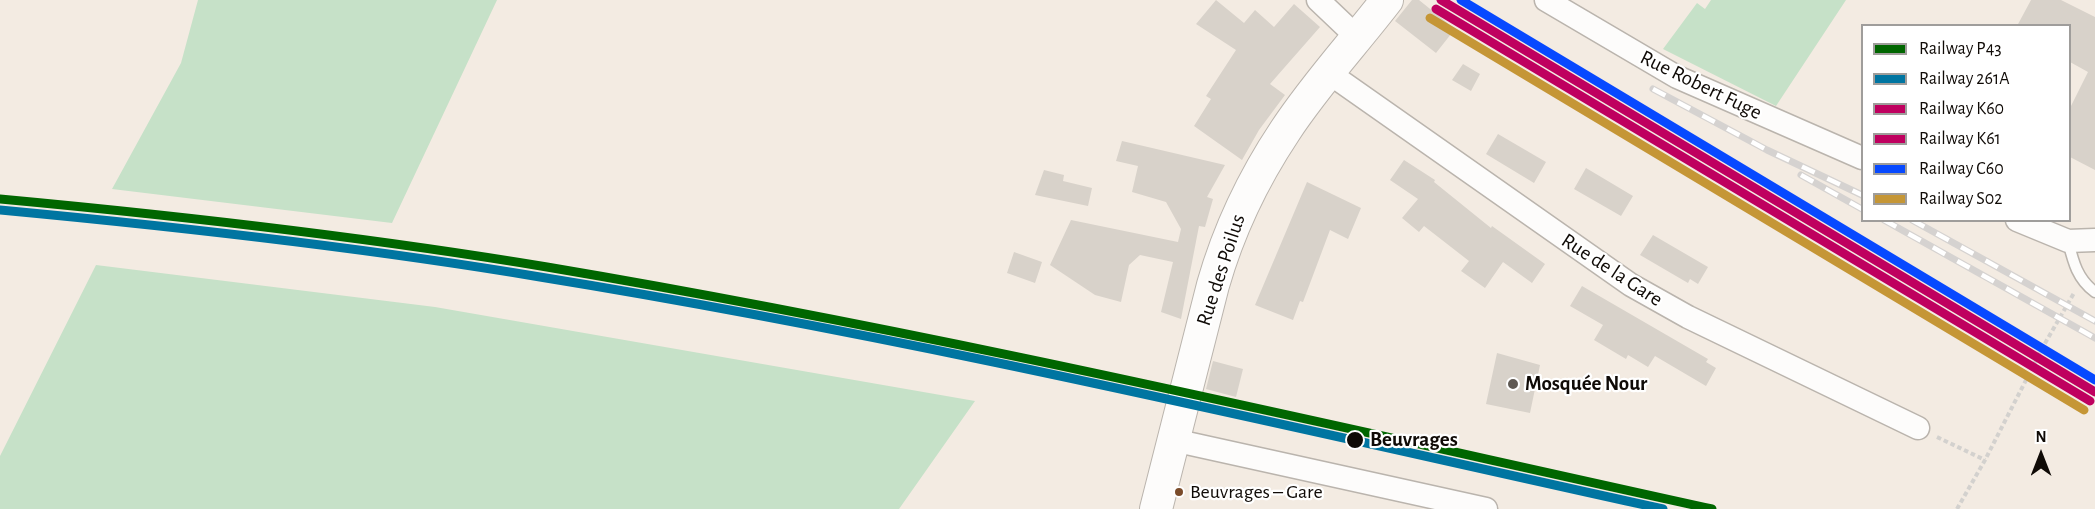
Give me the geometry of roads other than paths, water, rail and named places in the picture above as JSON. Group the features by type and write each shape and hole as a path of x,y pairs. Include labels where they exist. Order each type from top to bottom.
{"street":[{"path":"1318,0 1358,38"},
{"name":"Rue des Poilus","path":"1156,509 1213,285 1234,223 1285,130 1388,0"},
{"name":"Rue Robert Fuge","path":"1546,0 1677,77 1861,157"},
{"name":"Rue de la Gare","path":"1329,73 1631,285 1688,317 1918,428"},
{"path":"2023,222 2086,244"},
{"path":"1173,440 1485,509"}],"lane":[{"path":"2086,244 2074,265 2081,279 2095,292"}],"railway":[{"path":"1653,89 1767,150 1861,195"},
{"path":"1801,175 1861,208"},
{"path":"1888,222 2095,338"},
{"path":"1916,222 2095,321"}],"rail line":[{"name":"K60","path":"1441,0 2095,392"},
{"name":"C60","path":"1461,0 2095,380"},
{"name":"K61","path":"1436,9 2090,401"},
{"name":"S02","path":"1430,18 2084,410"},
{"name":"P43","path":"0,199 206,220 343,237 479,256 693,293 985,350 1712,509"},
{"name":"261A","path":"0,210 338,247 473,266 681,301 822,327 1103,385 1663,509"}],"place":[{"name":"Mosquée Nour","path":"1513,384"},
{"name":"Beuvrages","path":"1355,440"},
{"name":"Beuvrages – Gare","path":"1179,492"}]}
